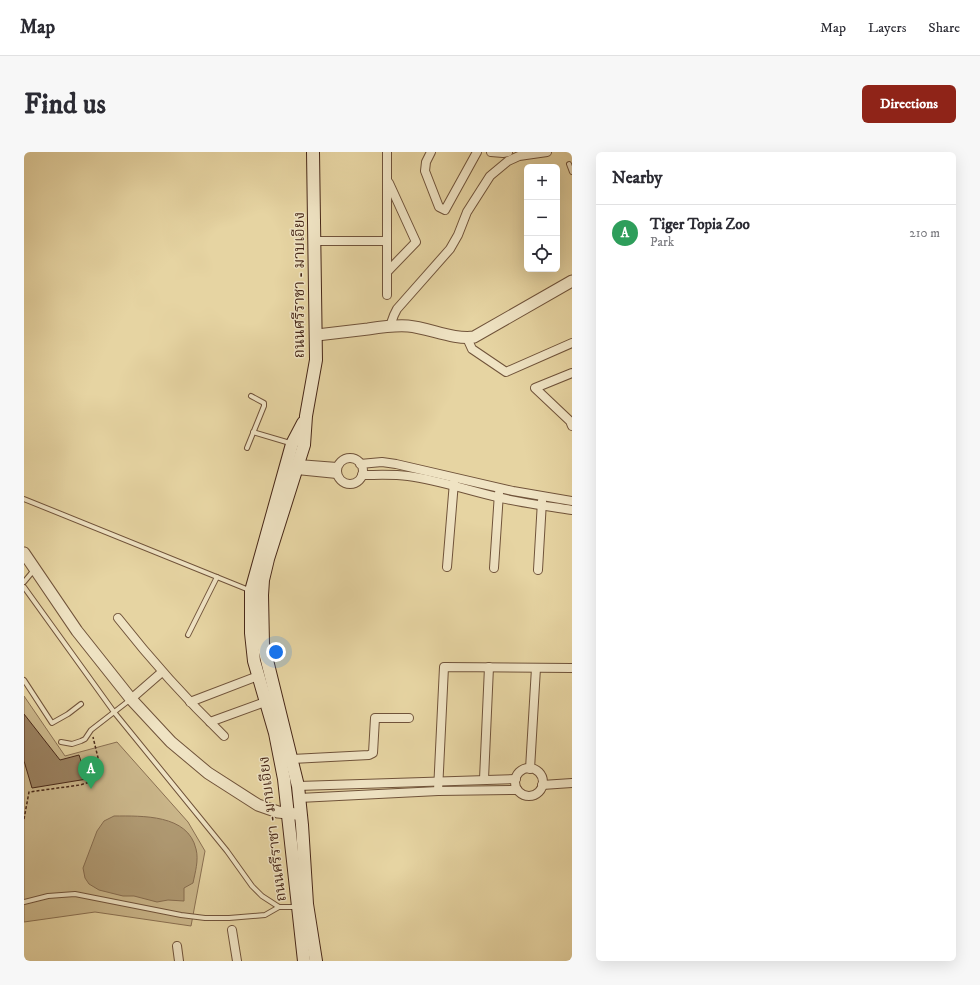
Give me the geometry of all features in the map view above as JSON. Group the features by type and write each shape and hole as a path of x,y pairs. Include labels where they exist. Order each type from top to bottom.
{"main road":[{"name":"ถนนศรีราชา - มาบเอียง","path":"304,961 302,905 295,814 258,676 252,646 251,591 292,466 304,445 306,416 316,360 313,152"},
{"name":"ถนนศรีราชา - มาบเอียง","path":"295,814 298,792 292,759 263,644 262,595 263,580 292,466 292,444 306,416"},
{"name":"ถนนศรีราชา - มาบเอียง","path":"302,905 316,961"}],"street":[{"path":"387,152 387,295"},
{"path":"431,152 426,162 425,171 439,207 445,210 477,152"},
{"path":"491,152 508,152"},
{"path":"390,326 397,309 450,249 458,235 467,212 490,176 508,161 519,156 547,152"},
{"path":"387,181 416,242 388,271"},
{"path":"315,241 388,241"},
{"path":"316,335 390,326 407,326 467,338 474,337 572,281"},
{"path":"467,338 472,349 506,372 572,343"},
{"path":"571,423 535,388 572,373"},
{"path":"346,458 354,458 362,467 362,475 358,481 350,484 343,482 337,470 339,463 346,458"},
{"path":"360,464 390,463 500,488 572,500"},
{"path":"390,463 390,474"},
{"path":"292,466 337,470"},
{"path":"362,475 390,474 408,476 498,498 572,510"},
{"path":"447,567 454,477"},
{"path":"494,568 498,498 500,488"},
{"path":"538,570 543,496"},
{"path":"24,553 77,631 131,699 171,742 208,773 258,805 278,812 295,814"},
{"path":"118,618 162,672 224,736"},
{"path":"438,791 444,667 572,668"},
{"path":"484,779 489,667"},
{"path":"530,768 536,668"},
{"path":"131,699 162,672"},
{"path":"190,702 258,676"},
{"path":"210,722 265,702"},
{"path":"292,759 368,755 373,753 374,748 374,718 409,718"},
{"path":"298,792 517,790 525,795 533,795 537,793 542,786 543,781 540,774 536,770 530,768 524,769 520,772 516,779 517,790"},
{"path":"298,792 439,781 516,779"},
{"path":"542,786 572,783"},
{"path":"232,930 237,961"},
{"path":"177,946 179,961"}],"lane":[{"path":"569,164 572,172"},
{"path":"247,448 264,404 251,396"},
{"path":"253,432 292,444"},
{"path":"24,499 251,591"},
{"path":"24,582 35,569"},
{"path":"188,636 217,577"},
{"path":"24,588 114,712 227,851 252,886 262,896 279,907"},
{"path":"24,680 52,723 68,714 81,704"},
{"path":"61,742 72,744 82,741 91,730 131,699"},
{"path":"24,902 48,896 75,894 181,915 205,918 265,915 279,907 302,905"}],"path":[{"path":"24,819 30,792 80,785 90,782 99,762 91,730"}],"shaded area":[{"path":"24,696 65,756 117,742 188,822 205,851 191,926 95,912 24,922"},
{"path":"114,816 138,816 162,819 174,823 184,829 191,838 196,849 197,862 193,883 184,888 184,901 168,900 157,902 134,896 123,896 99,890 89,884 85,878 83,868 97,831 104,821"}],"building":[{"path":"24,714 60,760 79,755 87,779 32,788 24,761"}],"place":[{"name":"Tiger Topia Zoo","path":"91,789"}]}
